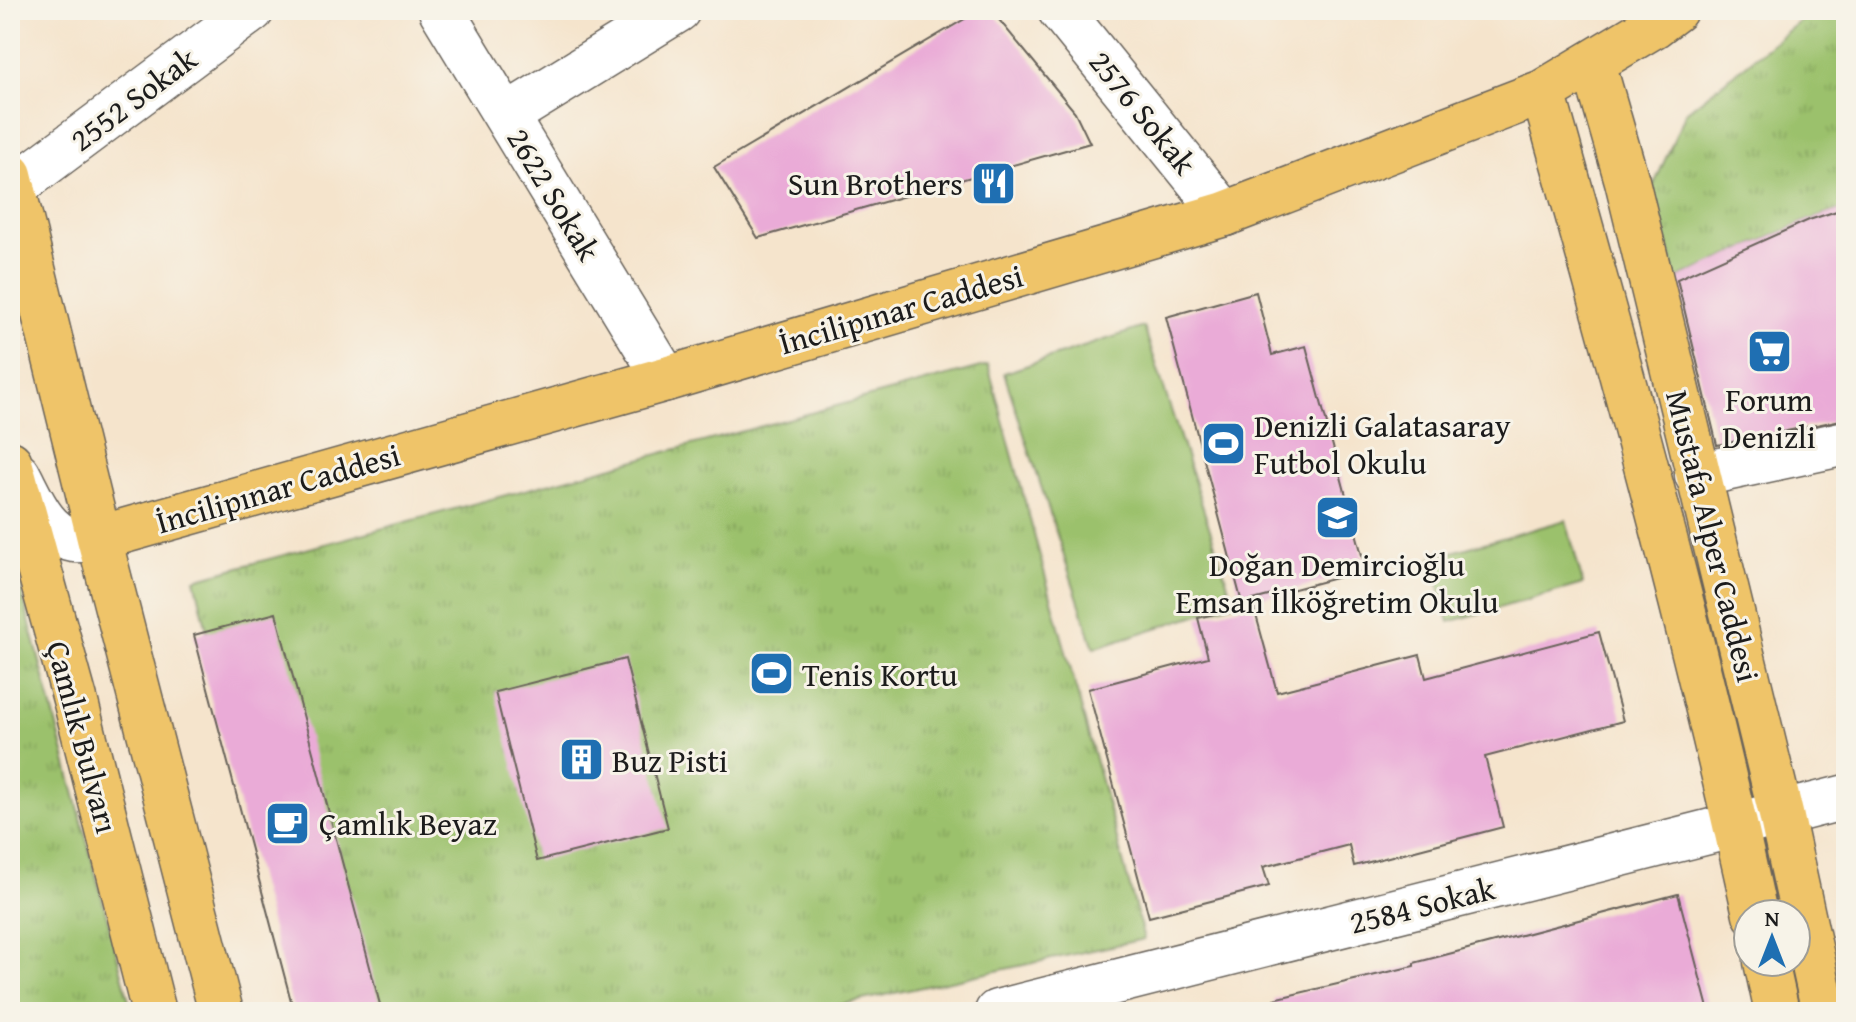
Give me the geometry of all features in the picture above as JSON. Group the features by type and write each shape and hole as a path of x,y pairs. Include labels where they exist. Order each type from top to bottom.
{"main road":[{"name":"İncilipınar Caddesi","path":"99,538 666,379 1225,214 1543,92 1675,10"},
{"name":"Mustafa Alper Caddesi","path":"1593,63 1627,181 1781,814 1824,1012"},
{"name":"Mustafa Alper Caddesi","path":"1543,92 1642,442 1752,898"},
{"path":"12,182 99,538 221,1012"},
{"name":"Çamlık Bulvarı","path":"10,460 76,703 154,1012"},
{"path":"89,489 125,515 158,521"},
{"path":"1770,978 1777,1012"}],"street":[{"name":"2552 Sokak","path":"12,182 252,10"},
{"name":"2622 Sokak","path":"441,10 666,379"},
{"path":"506,116 678,10"},
{"name":"2576 Sokak","path":"1066,12 1225,214"},
{"path":"1697,475 1846,443"},
{"path":"10,460 39,514 54,531 74,540 99,538"},
{"name":"2584 Sokak","path":"997,1012 1846,797"}],"green space":[{"path":"1814,10 1846,10 1846,208 1809,220 1676,279 1653,187 1686,112"},
{"path":"1144,327 1234,603 1094,648 1004,373"},
{"path":"988,365 1144,939 807,1012 296,1012 195,579"},
{"path":"1566,520 1583,584 1449,622 1431,558"},
{"path":"10,548 132,1012 10,1012"}],"building":[{"path":"980,10 991,10 1075,112 1090,143 758,238 714,167"},
{"name":"Forum Denizli","path":"1846,208 1846,419 1717,445 1677,279 1809,220"},
{"name":"Doğan Demircioğlu Emsan İlköğretim Okulu","path":"1256,292 1272,355 1306,346 1366,570 1242,603 1166,317"},
{"path":"1253,604 1277,692 1420,655 1426,678 1599,632 1623,721 1485,757 1503,827 1354,866 1349,845 1263,867 1269,886 1149,917 1088,689 1208,657 1198,618"},
{"name":"Çamlık Beyaz","path":"276,613 382,1012 294,1012 194,635"},
{"name":"Buz Pisti","path":"625,659 668,828 537,861 495,692"},
{"path":"1678,894 1709,1012 1275,1012 1274,999 1414,966 1414,963"}],"place":[{"name":"Sun Brothers","path":"994,183"},
{"name":"Forum Denizli","path":"1769,352"},
{"name":"Denizli Galatasaray Futbol Okulu","path":"1223,443"},
{"name":"Doğan Demircioğlu Emsan İlköğretim Okulu","path":"1337,517"},
{"name":"Tenis Kortu","path":"771,674"},
{"name":"Buz Pisti","path":"581,760"},
{"name":"Çamlık Beyaz","path":"288,823"}]}
